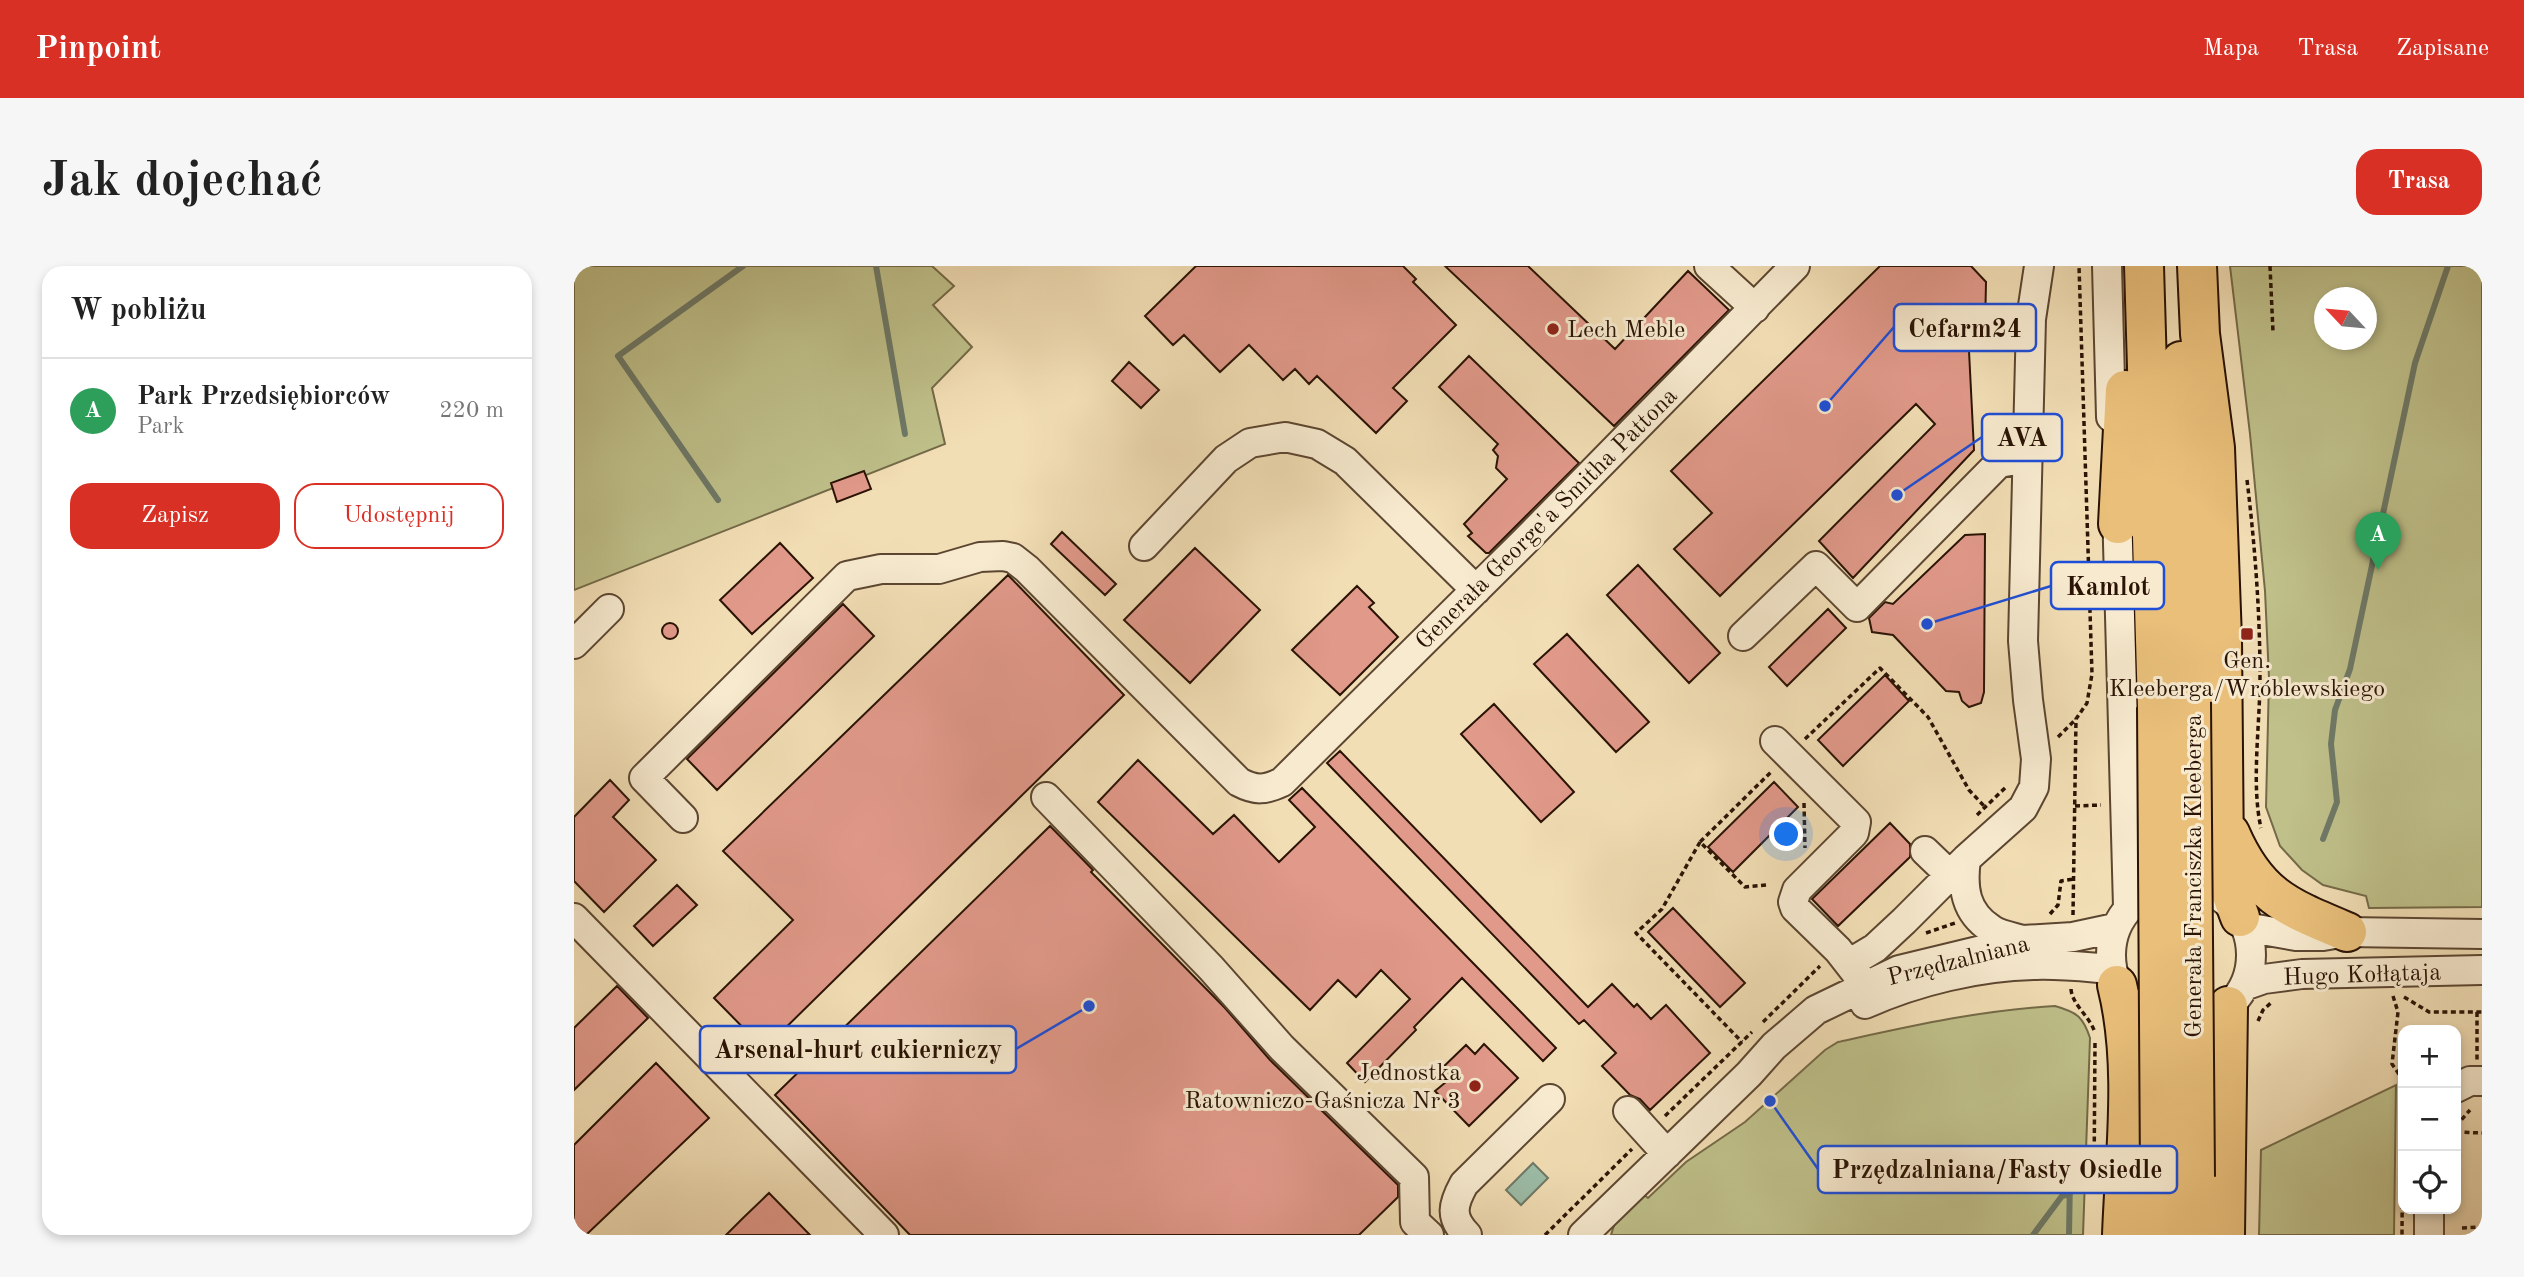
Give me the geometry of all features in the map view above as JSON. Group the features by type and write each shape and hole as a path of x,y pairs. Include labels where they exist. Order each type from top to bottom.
{"highway":[{"path":"2118,524 2134,266"},
{"name":"Generała Franciszka Kleeberga","path":"2144,266 2174,704"},
{"name":"Generała Franciszka Kleeberga","path":"2179,266 2174,704 2178,1176 2194,1235"},
{"path":"2197,266 2200,334 2215,448 2222,639 2224,862 2226,877 2243,922"},
{"path":"2225,821 2240,856 2260,884 2301,913 2347,932"},
{"path":"2114,977 2125,1016 2129,1055 2122,1235"},
{"path":"2225,1235 2236,996"},
{"name":"Generała Franciszka Kleeberga","path":"2158,1235 2178,1176"}],"street":[{"path":"1709,266 1755,308"},
{"name":"Generała George'a Smitha Pattona","path":"683,818 644,778 847,576 881,569 939,569 980,557 1013,558 1027,569 1239,782 1251,789 1266,790 1282,782 1296,769 1795,266"},
{"path":"1782,748 1856,822 1854,833 1797,890 1793,902 1795,908 1857,974 1875,948 2023,808 2034,787 2036,776 2023,641 2031,319 2039,266"},
{"path":"2106,266 2118,524 2122,918"},
{"path":"1144,546 1226,459 1250,443 1284,436 1317,444 1345,461 1476,590"},
{"path":"1743,636 1816,566 1857,607 1999,463 2027,458"},
{"path":"574,644 609,609"},
{"path":"1046,797 1211,968 1282,1048 1414,1177 1415,1222 1429,1235"},
{"path":"1925,850 1958,867 1966,899 1992,930 2023,940"},
{"path":"2178,884 2196,886 2214,892 2229,903 2243,922 2251,950 2248,974 2236,996 2204,1020 2177,1025 2158,1021 2141,1013 2127,1001 2114,977 2110,948 2122,918 2143,895 2159,887 2178,884"},
{"path":"574,918 884,1235"},
{"name":"Przędzalniana","path":"1583,1235 1749,1074 1773,1045 1857,974 1899,970 2023,940 2073,937 2122,918"},
{"name":"Hugo Kołłątaja","path":"2243,922 2296,936 2323,936 2347,932 2482,934"},
{"name":"Przędzalniana","path":"1749,1074 1826,1023 1890,994 1954,976 2035,965 2073,967 2114,977"},
{"name":"Hugo Kołłątaja","path":"2236,996 2264,979 2302,974 2482,970"},
{"path":"1466,1235 1457,1225 1454,1213 1455,1199 1464,1184 1550,1099"},
{"path":"1628,1111 1668,1154"},
{"path":"2429,1214 2429,1235"}],"path":[{"path":"2073,937 2076,719 2087,703 2092,674 2078,266"},
{"path":"2270,266 2273,332"},
{"path":"2246,473 2255,540 2258,616 2258,807 2266,838"},
{"path":"1742,1042 1636,933 1662,909 1700,842 1782,748 1880,668 1928,716 1969,790 1985,807"},
{"path":"1804,792 1805,858"},
{"path":"1700,842 1745,887 1766,885"},
{"path":"2073,967 2071,994 2089,1018 2096,1038 2094,1196"},
{"path":"2393,996 2398,1012 2392,1065 2403,1080 2403,1088"},
{"path":"2406,998 2429,1012 2482,1012"},
{"path":"2256,1033 2263,1010 2274,1000"},
{"path":"2461,1118 2471,1092"},
{"path":"1545,1235 1648,1132"},
{"path":"2461,1132 2482,1133"},
{"path":"2402,1235 2403,1151"},
{"path":"2462,1228 2482,1227"}],"green space":[{"path":"574,266 932,266 954,286 933,305 972,347 932,388 945,444 574,590"},
{"path":"2230,266 2482,266 2482,907 2369,908 2366,896 2323,885 2302,870 2280,846 2266,807 2269,678 2265,591"},
{"path":"2055,1006 2078,1016 2090,1038 2083,1235 1611,1235 1616,1219 1642,1193 1648,1198 1686,1162 1745,1122 1825,1050 1838,1042 1973,1015"},
{"path":"2396,1085 2394,1235 2259,1235 2261,1150"}],"shaded area":[{"path":"1533,1163 1548,1178 1521,1205 1506,1190"}],"building":[{"path":"1196,266 1403,266 1416,279 1413,282 1456,325 1393,388 1407,401 1376,433 1317,376 1309,384 1295,369 1283,380 1249,345 1220,372 1184,335 1173,345 1145,316"},
{"name":"Lech Meble","path":"1445,266 1528,266 1615,349 1688,271 1729,310 1614,426"},
{"path":"1880,266 1971,266 1986,282 1985,330 1977,338 1980,341 1969,351 1974,450 1853,578 1819,541 1935,424 1916,404 1720,596 1674,549 1712,513 1671,471"},
{"path":"1469,356 1579,463 1489,553 1468,536 1472,533 1464,524 1507,479 1496,468 1498,456 1493,450 1498,444 1439,387"},
{"path":"1129,362 1159,390 1141,408 1112,381"},
{"path":"864,471 871,489 837,502 831,483"},
{"path":"1062,532 1116,584 1105,595 1051,544"},
{"path":"1985,534 1984,692 1981,703 1969,707 1962,701 1959,692 1946,691 1893,635 1872,632 1869,618 1885,602 1893,604 1965,535"},
{"path":"780,543 813,578 752,634 720,600"},
{"path":"1195,548 1260,610 1190,683 1124,620"},
{"path":"1638,565 1720,653 1689,683 1607,595"},
{"path":"1008,575 1124,695 764,1049 714,998 793,920 723,851"},
{"path":"1357,586 1374,603 1369,607 1398,637 1340,695 1292,650"},
{"path":"843,604 874,636 717,790 687,759"},
{"path":"1828,609 1846,628 1787,686 1769,667"},
{"path":"667,623 673,623 678,631 676,637 667,639 662,634 662,628"},
{"path":"1567,634 1649,722 1616,752 1534,664"},
{"path":"1885,675 1909,701 1843,766 1818,740"},
{"path":"1494,704 1574,792 1541,822 1461,734"},
{"path":"1340,751 1588,1007 1612,984 1634,1007 1637,1004 1651,1019 1666,1005 1710,1053 1650,1110 1640,1099 1630,1095 1602,1066 1616,1053 1584,1020 1579,1024 1327,763"},
{"path":"1138,760 1213,834 1234,815 1279,862 1315,827 1289,800 1302,788 1556,1048 1543,1061 1462,978 1365,1082 1347,1063 1410,999 1381,970 1356,997 1338,980 1310,1010 1098,802"},
{"path":"610,780 629,800 613,817 656,860 604,912 574,881 574,817"},
{"path":"1774,782 1798,807 1733,872 1708,847"},
{"path":"1890,823 1910,844 1910,857 1838,926 1812,899"},
{"path":"1050,826 1093,870 1091,872 1225,1008 1270,1060 1398,1185 1398,1197 1359,1235 910,1235 775,1095"},
{"path":"677,885 697,905 653,946 634,926"},
{"path":"1673,908 1745,983 1720,1007 1648,932"},
{"path":"617,986 648,1018 574,1090 574,1028"},
{"name":"Jednostka Ratowniczo-Gaśnicza Nr 3","path":"1484,1044 1518,1078 1469,1126 1435,1091 1446,1082 1437,1073 1466,1045 1475,1054"},
{"path":"656,1063 709,1118 586,1235 574,1235 574,1145"},
{"path":"769,1193 810,1235 726,1235 742,1219"}],"waterway":[{"path":"718,500 618,356 743,266"},
{"path":"876,266 905,434"},
{"path":"2323,839 2337,802 2331,744 2335,710 2350,669 2415,363 2448,266"},
{"path":"2069,1235 2070,1178"},
{"path":"2033,1235 2062,1196 2070,1194"}],"place":[{"name":"Lech Meble","path":"1553,329"},
{"name":"Cefarm24","path":"1825,406"},
{"name":"AVA","path":"1897,495"},
{"name":"Park Przedsiębiorców","path":"2378,570"},
{"name":"Kamlot","path":"1927,624"},
{"name":"Gen. Kleeberga/Wróblewskiego","path":"2247,634"},
{"name":"Arsenal-hurt cukierniczy","path":"1089,1006"},
{"name":"Jednostka Ratowniczo-Gaśnicza Nr 3","path":"1475,1086"},
{"name":"Przędzalniana/Fasty Osiedle","path":"1770,1101"}]}
